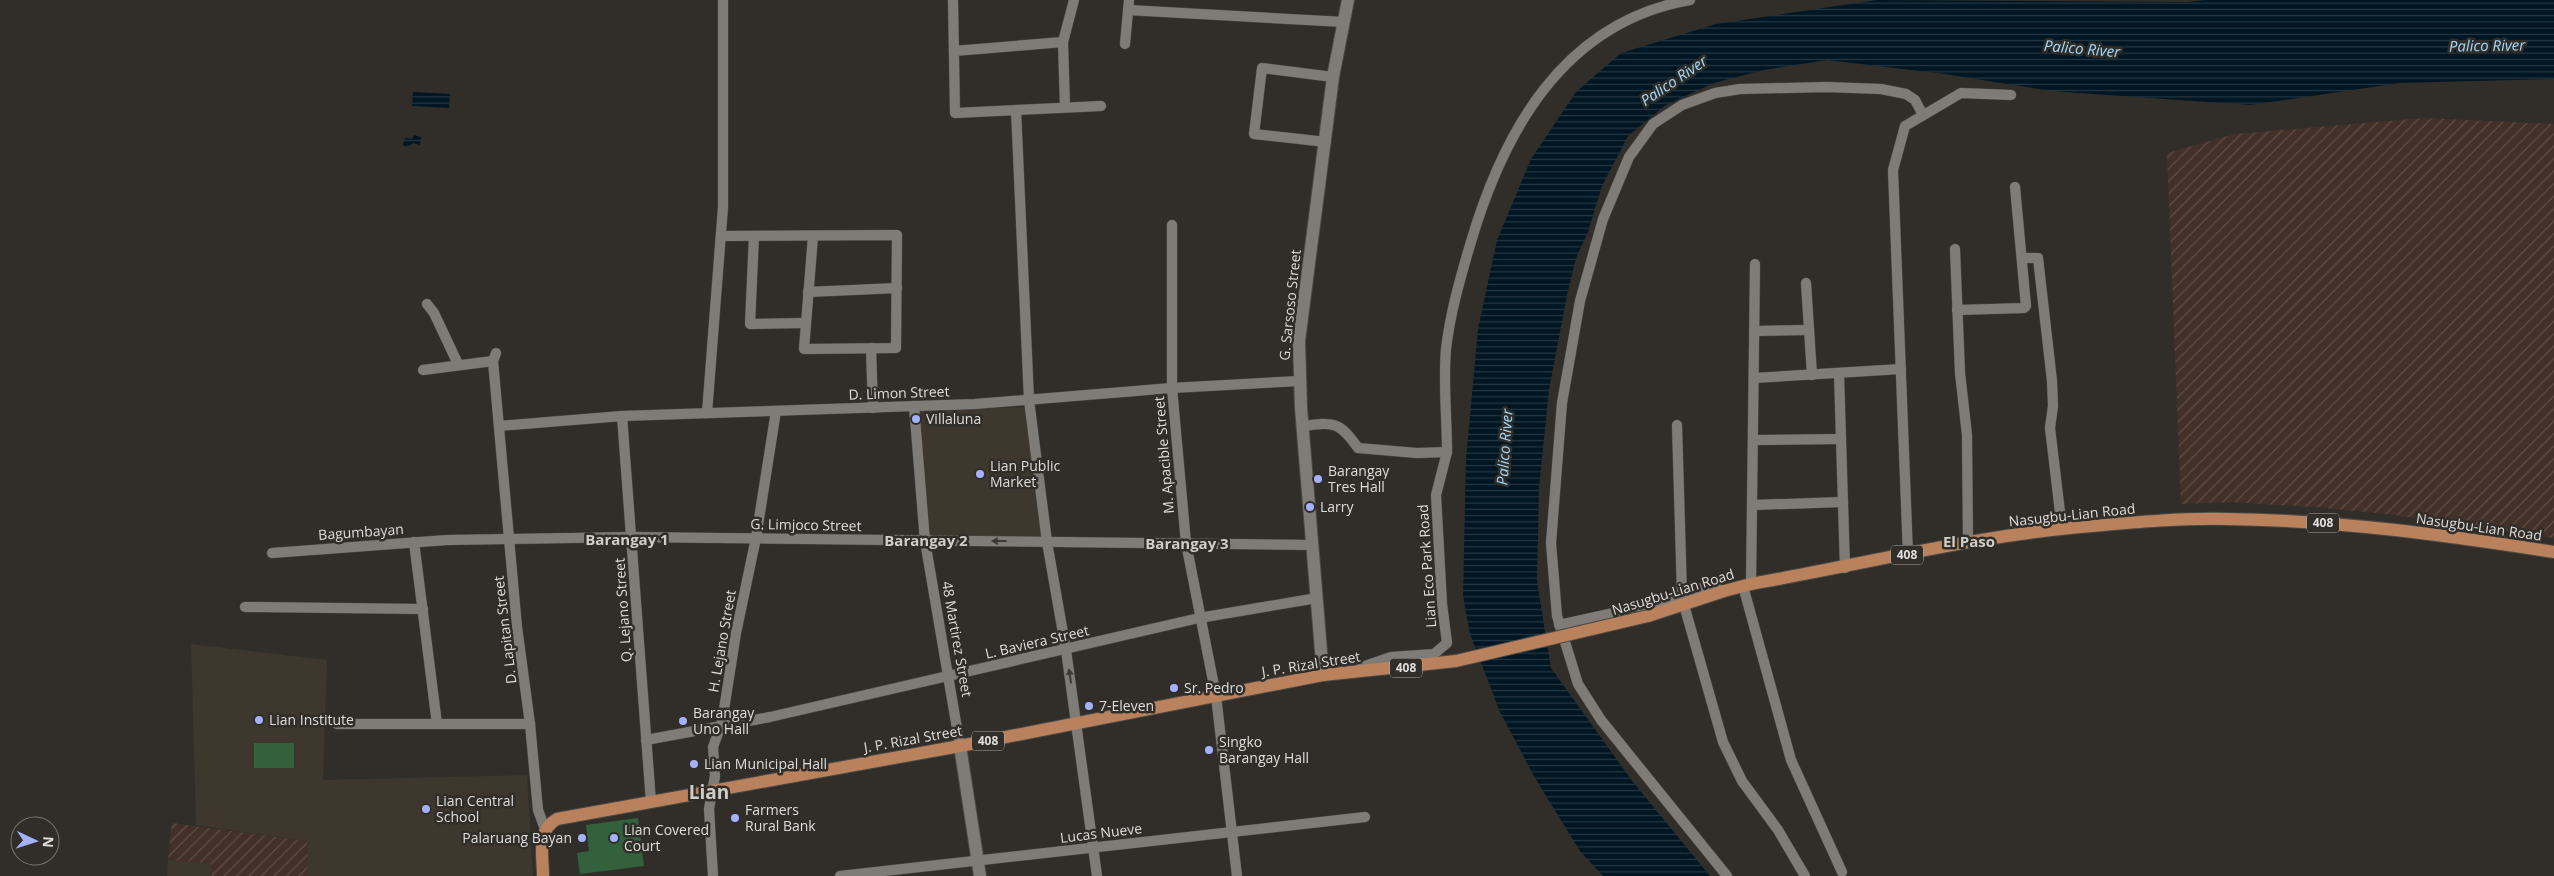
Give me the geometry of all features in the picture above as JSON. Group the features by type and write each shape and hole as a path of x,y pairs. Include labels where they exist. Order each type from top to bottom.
{"main road":[{"name":"Nasugbu-Lian Road","path":"1456,661 1648,616 1683,600 1747,585 1845,568 1968,543 2062,529 2174,520 2225,519 2307,522 2445,535 2554,552"},
{"name":"J. P. Rizal Street","path":"545,829 557,819 960,746 1323,675 1356,670 1393,669 1456,661"},
{"path":"543,876 542,838 545,829"}],"street":[{"path":"707,413 723,207 723,0"},
{"path":"953,0 955,113 1101,106"},
{"path":"1065,107 1063,42 1074,0"},
{"name":"G. Sarsoso Street","path":"1323,675 1302,426 1299,341 1333,77 1348,0"},
{"name":"Lian Eco Park Road","path":"1356,670 1391,657 1434,654 1447,643 1442,604 1436,495 1447,452 1446,349 1460,278 1477,222 1510,139 1533,102 1566,62 1588,44 1648,10 1690,0"},
{"path":"1126,44 1128,5 1344,22"},
{"path":"954,51 1063,42"},
{"path":"1326,142 1254,134 1262,68 1333,77"},
{"path":"1727,876 1601,720 1578,684 1559,625 1551,543 1562,403 1580,300 1603,219 1629,157 1653,124 1682,105 1723,92 1827,87 1881,89 1906,94 1916,100 1923,115"},
{"path":"1908,555 1893,170 1905,126 1961,93 2011,95"},
{"path":"1016,110 1029,400 1048,542 1077,724 1097,876"},
{"path":"1957,310 2024,308 2026,302 2015,187"},
{"name":"M. Apacible Street","path":"1172,225 1172,388 1186,543 1199,618 1216,696 1237,876"},
{"path":"721,236 897,235 896,348 804,349 812,236"},
{"path":"754,236 750,324 805,323"},
{"path":"1955,249 1957,310 1964,418 1967,435 1968,543"},
{"path":"2022,258 2038,258 2052,381 2053,406 2050,428 2062,529"},
{"path":"1755,264 1754,440 1747,585 1792,760 1842,872"},
{"path":"1806,282 1812,374"},
{"path":"808,292 897,288"},
{"path":"423,370 458,364 434,313 427,304"},
{"path":"1755,331 1809,330"},
{"path":"871,348 873,408"},
{"name":"D. Lapitan Street","path":"458,364 494,357 498,426 517,627 530,724 538,810 545,829"},
{"path":"1754,378 1901,369"},
{"path":"1839,374 1845,568"},
{"name":"D. Limon Street","path":"498,426 622,416 873,408 1029,400 1172,388 1299,381"},
{"name":"48 Martirez Street","path":"914,406 925,541 980,876"},
{"name":"H. Lejano Street","path":"714,876 710,809 713,790 713,747 718,728 722,722 736,633 756,538 776,411"},
{"name":"Q. Lejano Street","path":"622,416 651,802"},
{"path":"1302,426 1331,423 1347,432 1358,448 1417,453 1447,452"},
{"path":"1677,425 1683,600 1723,742 1742,781 1778,830 1805,876"},
{"path":"1754,440 1841,439"},
{"path":"1752,505 1843,502"},
{"name":"G. Limjoco Street","path":"414,542 632,537 1313,545"},
{"name":"Bagumbayan","path":"272,553 414,542 437,724"},
{"name":"L. Baviera Street","path":"646,740 718,728 1066,650 1199,618 1317,598"},
{"path":"1559,625 1683,600"},
{"path":"245,607 423,609"},
{"path":"337,724 530,724"},
{"name":"Lucas Nueve","path":"840,876 1365,817"}],"shaded area":[{"path":"2424,118 2554,124 2554,538 2386,514 2313,507 2231,502 2181,504 2167,153 2235,134"},
{"name":"Lian Public Market","path":"1027,407 1044,536 930,536 920,411"},
{"path":"191,644 327,660 323,780 527,775 533,876 308,876 307,841 196,825"},
{"path":"172,823 307,841 308,876 212,876 211,863 168,860"},
{"path":"168,860 212,863 212,876 167,876"}],"green space":[{"path":"254,743 294,743 294,768 254,768"},
{"name":"Lian Covered Court","path":"638,818 644,866 580,874 577,853 589,851 586,825"}],"water":[{"name":"Palico River","path":"1877,0 2188,2 2205,0 2554,0 2554,79 2400,83 2250,105 2051,91 1945,74 1827,60 1764,70 1714,83 1666,105 1628,136 1602,186 1588,232 1576,258 1567,295 1549,390 1539,488 1537,582 1551,668 1633,782 1710,876 1603,876 1580,851 1535,778 1500,712 1470,634 1463,596 1466,459 1478,329 1497,240 1531,159 1576,92 1621,53 1716,24"},
{"path":"413,92 450,94 449,108 412,106"},
{"path":"414,135 421,137 420,145 413,143 407,147 403,145 405,138 412,139"}],"place":[{"name":"Villaluna","path":"916,419"},
{"name":"Lian Public Market","path":"980,474"},
{"name":"Barangay Tres Hall","path":"1318,479"},
{"name":"Larry","path":"1310,507"},
{"name":"Sr. Pedro","path":"1174,688"},
{"name":"7-Eleven","path":"1089,706"},
{"name":"Lian Institute","path":"259,720"},
{"name":"Barangay Uno Hall","path":"683,721"},
{"name":"Singko Barangay Hall","path":"1209,750"},
{"name":"Lian Municipal Hall","path":"694,764"},
{"name":"Lian Central School","path":"426,809"},
{"name":"Farmers Rural Bank","path":"735,818"},
{"name":"Palaruang Bayan","path":"582,838"},
{"name":"Lian Covered Court","path":"614,838"}],"district":[{"name":"Barangay 1","path":"627,540"},
{"name":"Barangay 2","path":"926,541"},
{"name":"El Paso","path":"1969,542"},
{"name":"Barangay 3","path":"1187,544"},
{"name":"Lian","path":"709,792"}]}
